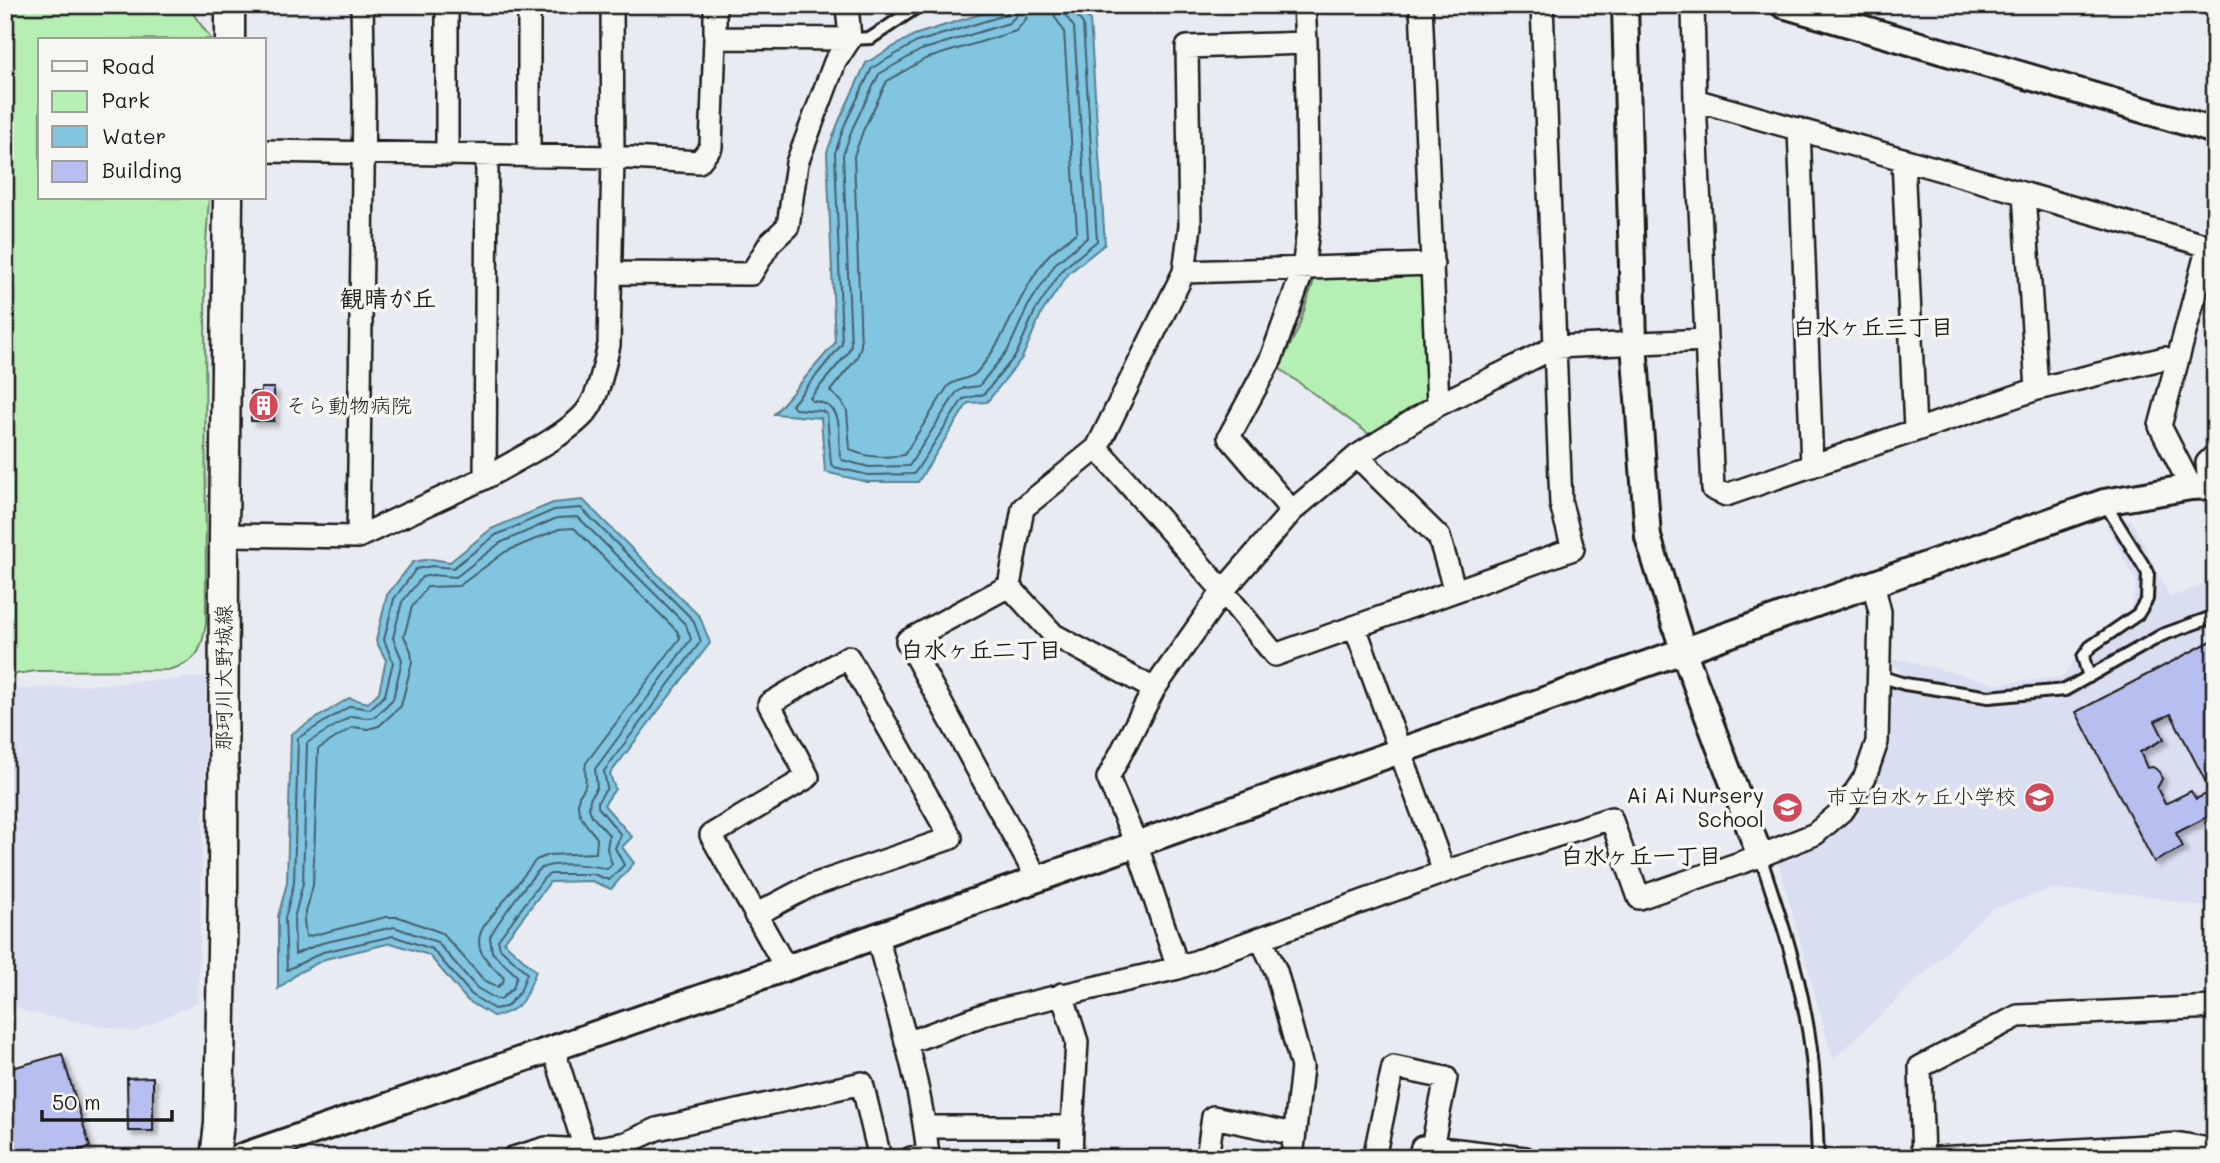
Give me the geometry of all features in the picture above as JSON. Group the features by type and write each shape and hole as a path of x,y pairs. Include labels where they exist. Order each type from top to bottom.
{"main road":[{"path":"230,5 230,38"},
{"name":"那珂川大野城線","path":"215,1158 219,1123 223,905 224,535 229,200"}],"street":[{"path":"358,537 362,5"},
{"path":"447,5 447,155"},
{"path":"528,5 529,156"},
{"path":"224,535 358,537 485,478 558,437 589,409 609,345 613,158 611,5"},
{"path":"266,151 699,162 711,147 715,5"},
{"path":"610,273 751,274 770,243 788,226 797,163 835,62 850,39 847,5"},
{"path":"1292,511 1229,437 1271,359 1303,270 1309,222 1304,5"},
{"path":"1421,5 1438,405"},
{"path":"1097,448 1223,591 1275,655 1573,550 1561,504 1542,5"},
{"path":"1625,5 1634,342 1647,537 1683,650 1760,856"},
{"path":"1693,5 1713,489 1726,495 2037,388 2165,358 2175,364"},
{"path":"1783,5 1834,13 2215,131"},
{"path":"715,38 850,39"},
{"path":"1009,586 1023,508 1097,448 1184,272 1191,226 1187,47 1306,43"},
{"path":"1695,100 2208,246 2160,426 2205,486"},
{"path":"1799,129 1812,466"},
{"path":"485,478 487,155"},
{"path":"1903,159 1915,430"},
{"path":"2024,194 2037,388"},
{"path":"1184,272 1433,264"},
{"path":"1178,968 1136,843 1108,778 1154,689 1223,591 1292,511 1357,456 1438,405 1555,347 1706,341"},
{"path":"2205,486 2207,463 2215,455"},
{"path":"1357,456 1439,537 1455,591"},
{"path":"237,1158 786,968 2104,502 2205,486"},
{"path":"906,1043 991,1012 1178,968 1444,872 1611,818 1639,898 1815,834 1844,809 1865,777 1877,742 1880,612 1873,583"},
{"path":"1009,586 1054,635 1154,689"},
{"path":"1009,586 908,641 1037,878"},
{"path":"1355,626 1444,872"},
{"path":"755,915 810,886 951,838 848,657 769,704 808,777 711,835 755,915 786,968"},
{"path":"877,936 926,1127 928,1155 911,1158"},
{"path":"1261,939 1276,971 1302,1067 1292,1158"},
{"path":"1062,994 1077,1042 1071,1158"},
{"path":"1923,1158 1920,1067 2018,1016 2215,1007"},
{"path":"553,1048 587,1154"},
{"path":"1374,1158 1393,1067 1446,1078 1426,1152 1525,1158"},
{"path":"513,1158 545,1148 587,1154 626,1143 657,1129 862,1083 880,1158"},
{"path":"1207,1158 1213,1117 1294,1134"},
{"path":"926,1127 1072,1127"},
{"path":"1937,1158 2181,1144 2215,1150"}],"lane":[{"path":"850,39 871,38 919,5"},
{"path":"2089,677 2083,657 2090,647 2138,614 2147,599 2148,573 2104,502"},
{"path":"1879,676 1905,684 1989,697 2065,690 2162,635 2215,616"},
{"path":"1760,856 1789,940 1807,1019 1816,1094 1818,1158"}],"shaded area":[{"name":"市立白水ヶ丘小学校","path":"2131,520 2170,597 2215,581 2215,909 2135,894 2053,889 1992,909 1833,1060 1777,858 1851,816 1886,692 1894,688 1901,672 1888,660 1904,660 1997,684 2063,677 2086,642 2131,608 2137,583 2106,525"},
{"path":"208,677 198,1002 134,1032 29,1013 5,1002 5,694 9,690"}],"green space":[{"path":"5,5 187,5 210,38 38,38 38,200 209,200 205,258 206,624 202,642 191,660 168,670 36,671 16,674 5,684"},
{"path":"1425,274 1428,401 1373,437 1279,368 1298,329 1315,277"}],"water":[{"path":"1009,5 1077,5 1090,20 1105,244 1069,273 1041,314 1022,358 987,402 968,403 918,482 867,482 825,472 821,418 774,414 835,343 827,152 839,121 866,63 914,35"},
{"path":"583,500 700,617 710,643 610,774 615,789 604,805 632,837 622,847 634,863 611,889 592,881 550,882 504,942 536,971 522,1001 517,1007 503,1014 493,1016 467,1000 429,955 391,943 325,959 298,973 278,989 278,917 287,883 291,734 349,698 368,703 379,692 386,660 376,641 387,595 413,562 431,559 450,562 491,529 553,503"}],"building":[{"name":"そら動物病院","path":"261,388 274,388 274,421 251,421 251,392 261,392"},
{"path":"2215,639 2215,813 2176,833 2183,847 2154,862 2076,712","holes":["2171,714 2211,792 2196,799 2191,791 2165,804 2157,788 2162,779 2160,772 2153,767 2147,768 2140,752 2164,739 2155,721"]},
{"path":"62,1054 90,1147 50,1158 18,1158 5,1097 5,1070"},
{"path":"153,1077 153,1131 128,1131 127,1078"}],"place":[{"name":"そら動物病院","path":"263,406"},
{"name":"市立白水ヶ丘小学校","path":"2039,797"},
{"name":"Ai Ai Nursery School","path":"1787,808"}],"district":[{"name":"観晴が丘","path":"388,299"},
{"name":"白水ヶ丘三丁目","path":"1873,327"},
{"name":"白水ヶ丘二丁目","path":"981,650"},
{"name":"白水ヶ丘一丁目","path":"1641,856"}]}
